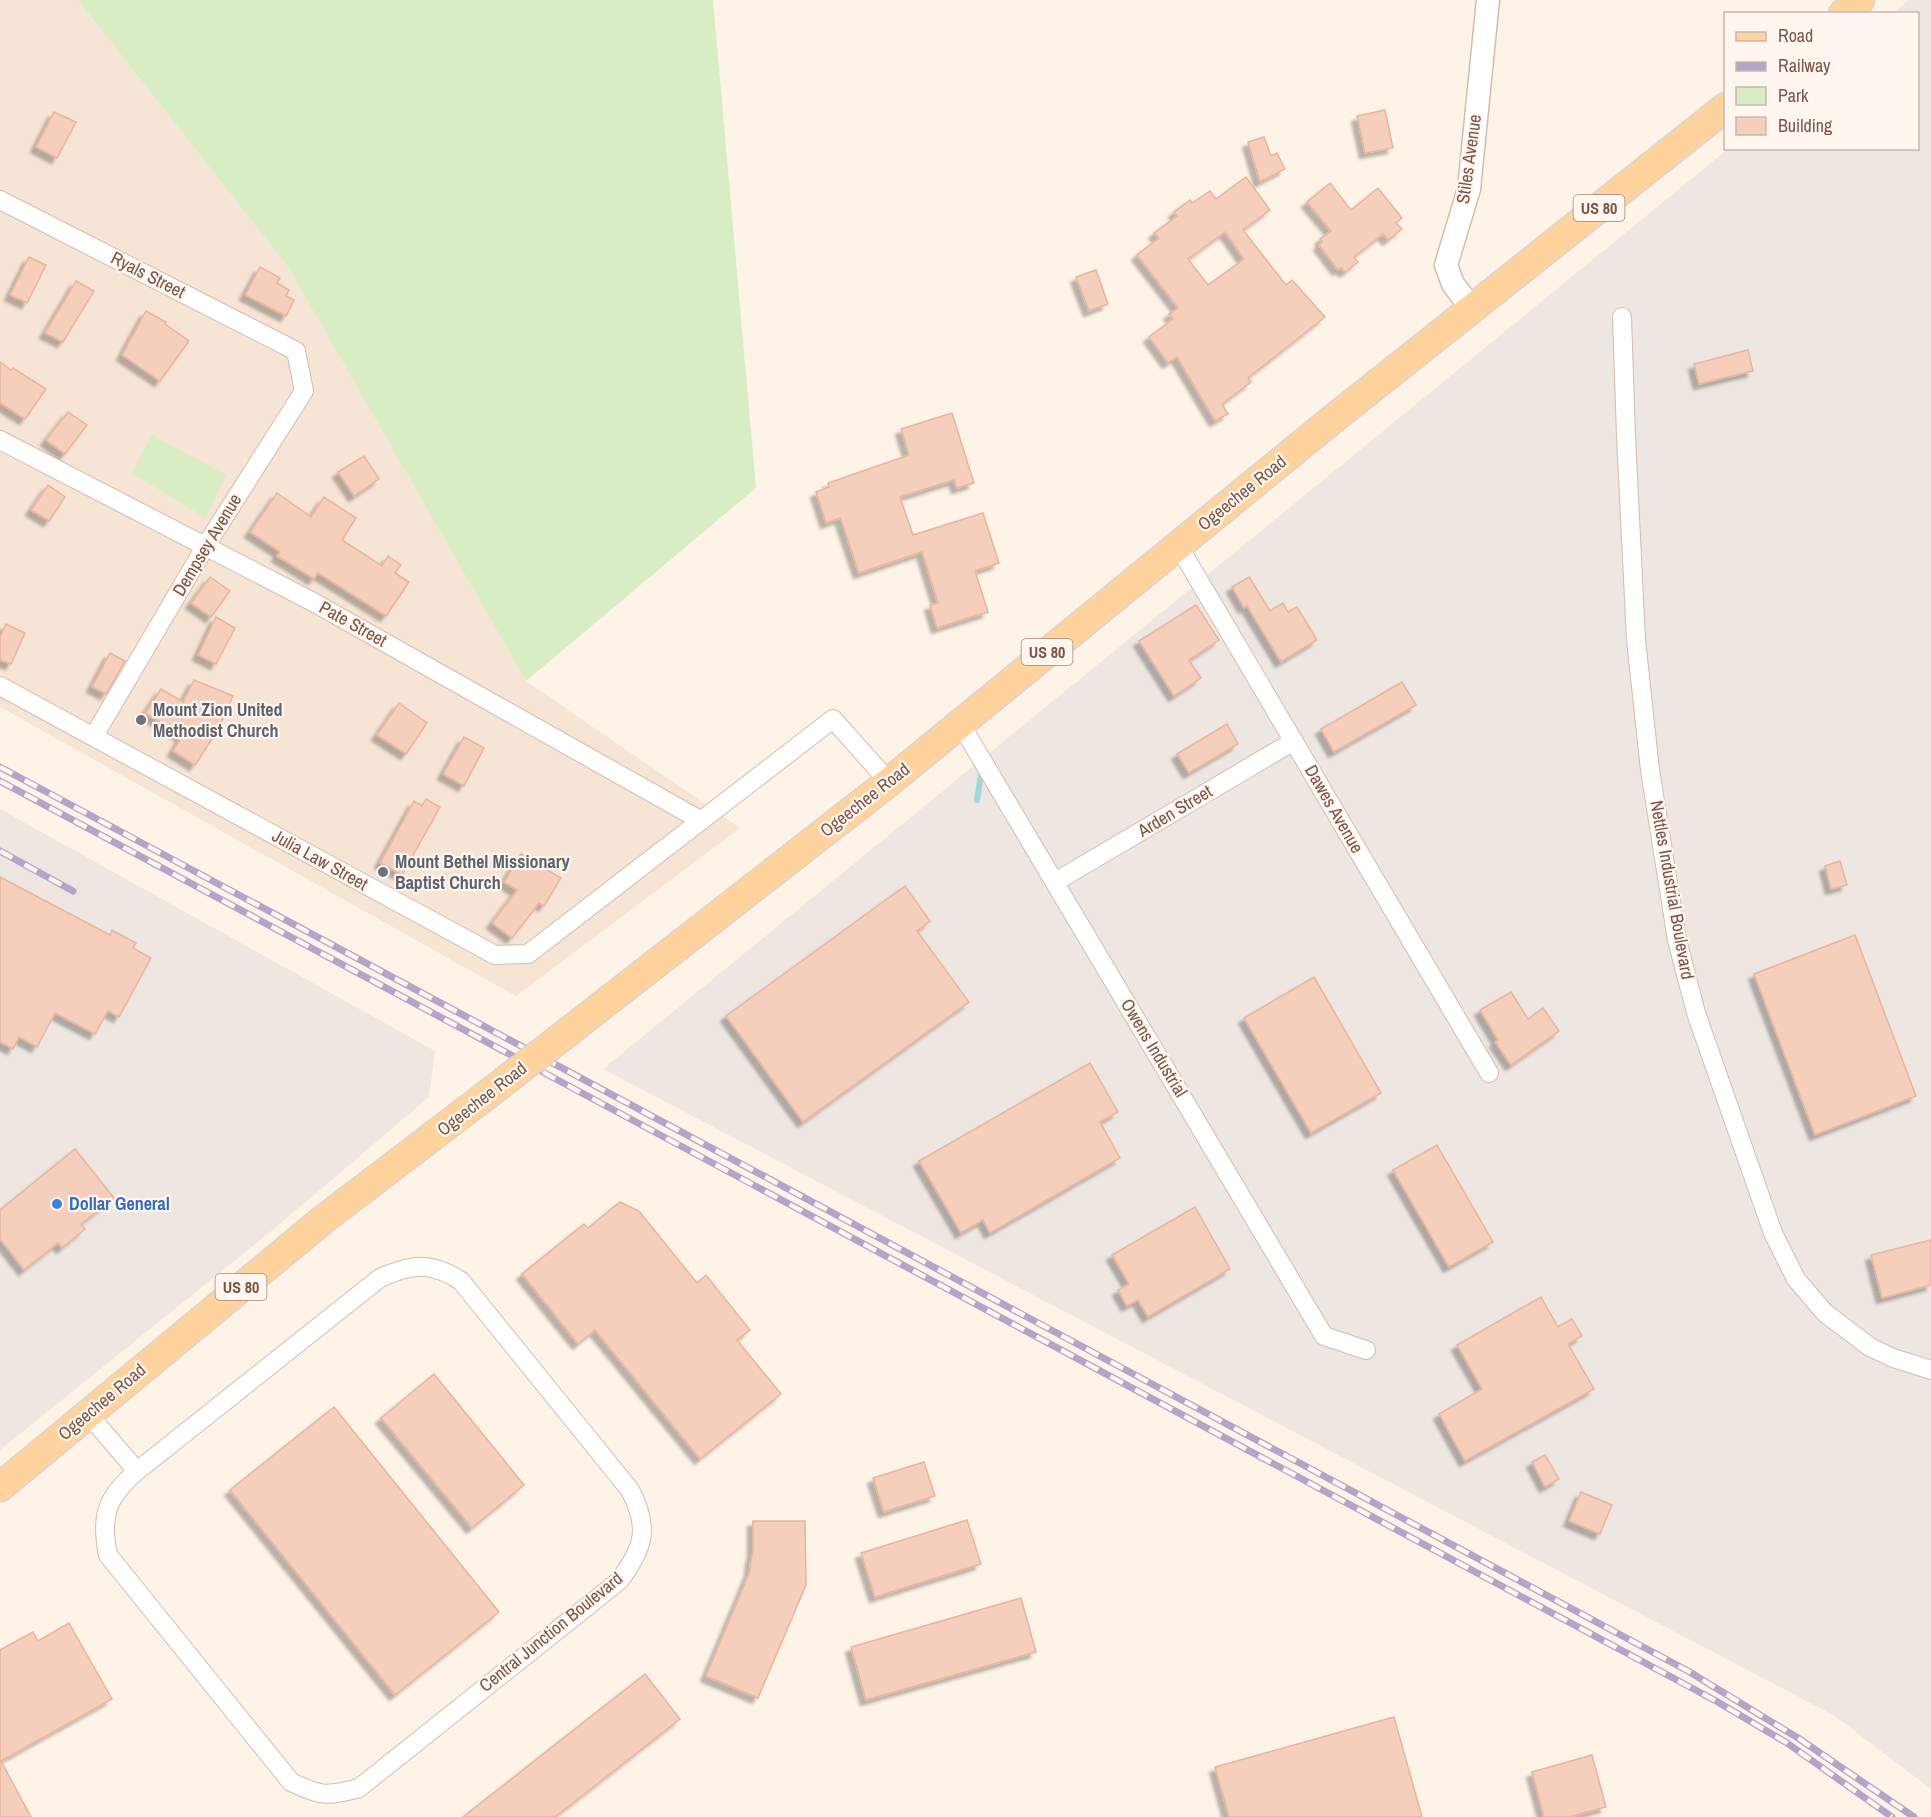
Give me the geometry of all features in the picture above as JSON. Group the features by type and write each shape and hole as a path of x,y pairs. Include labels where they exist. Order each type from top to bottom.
{"main road":[{"path":"1845,12 1860,0"},
{"name":"Ogeechee Road","path":"0,1487 324,1219 889,782 1178,545 1724,108"}],"street":[{"name":"Stiles Avenue","path":"1472,309 1453,284 1446,265 1469,189 1488,0"},
{"name":"Ryals Street","path":"0,200 296,351"},
{"name":"Nettles Industrial Boulevard","path":"1622,317 1636,640 1647,746 1677,940 1696,1012 1773,1233 1796,1279 1825,1313 1870,1347 1893,1358 1931,1370"},
{"name":"Dempsey Avenue","path":"94,736 205,547 304,391 296,351"},
{"name":"Pate Street","path":"0,440 313,602 700,820"},
{"name":"Dawes Avenue","path":"1178,545 1489,1073"},
{"name":"Julia Law Street","path":"0,686 495,955 528,954 833,719 889,782"},
{"name":"Owens Industrial","path":"960,723 1324,1336 1366,1350"},
{"name":"Arden Street","path":"1055,882 1294,741"},
{"name":"Central Junction Boulevard","path":"425,1265 445,1271 461,1281 630,1490 643,1524 635,1559 619,1581 359,1788 334,1795 313,1793 291,1782 108,1555 104,1537 106,1515 112,1497 137,1470 380,1278 401,1269 425,1265"},
{"path":"88,1414 137,1470"}],"shaded area":[{"path":"0,0 78,0 288,267 526,681 740,828 516,996 0,707"},
{"path":"1909,0 1931,0 1931,1789 1835,1716 603,1069 1727,150 1919,150 1919,12 1894,12"},
{"path":"0,809 435,1051 429,1097 275,1228 0,1450"}],"green space":[{"path":"78,0 713,0 756,488 526,681 288,267"},
{"path":"152,435 226,475 206,518 132,473"}],"building":[{"path":"1385,110 1393,148 1365,153 1357,116"},
{"path":"54,112 76,122 57,158 36,147"},
{"path":"1264,137 1271,156 1277,153 1285,169 1260,182 1248,142"},
{"path":"1246,177 1270,210 1243,230 1286,285 1292,280 1325,317 1248,378 1251,382 1222,404 1228,414 1215,421 1177,357 1168,363 1149,337 1173,319 1169,314 1178,308 1137,255 1159,238 1154,233 1177,216 1174,212 1190,200 1192,203 1210,191 1216,199","holes":["1225,232 1244,259 1208,285 1188,259"]},
{"path":"1330,183 1351,210 1378,188 1402,218 1396,223 1402,229 1388,240 1383,234 1354,257 1358,262 1345,272 1341,268 1338,270 1319,245 1322,242 1320,239 1331,231 1307,202"},
{"path":"29,257 46,265 27,303 10,295"},
{"path":"260,267 280,278 277,283 289,290 286,296 294,300 286,316 245,295"},
{"path":"1096,270 1108,304 1089,311 1076,277"},
{"path":"76,281 94,291 63,342 45,333"},
{"path":"146,311 166,322 165,324 189,341 160,381 122,355"},
{"path":"1748,350 1753,371 1699,384 1694,364"},
{"path":"0,362 46,389 25,419 0,403"},
{"path":"68,412 87,425 65,454 46,440"},
{"path":"952,413 974,483 957,488 954,480 900,497 913,535 983,513 999,563 975,571 988,612 937,628 930,605 938,603 922,552 859,573 840,518 826,523 816,492 829,487 828,483 909,455 901,429"},
{"path":"364,456 379,479 354,496 338,472"},
{"path":"48,485 65,497 49,521 31,510"},
{"path":"277,493 311,517 324,497 356,518 342,540 382,566 388,556 401,565 395,573 409,582 386,616 318,573 314,579 277,556 280,552 250,532"},
{"path":"210,577 230,591 211,617 191,603"},
{"path":"1249,577 1270,611 1283,603 1288,612 1297,607 1317,640 1281,662 1247,606 1244,608 1232,587"},
{"path":"1196,605 1219,640 1189,660 1201,678 1174,696 1139,641"},
{"path":"216,617 235,628 216,664 198,655"},
{"path":"6,624 25,633 11,664 0,660 0,637"},
{"path":"110,653 125,661 106,694 92,687"},
{"path":"194,680 233,696 219,728 195,765 173,751 182,736 145,713 161,689 183,702"},
{"path":"1402,682 1416,705 1334,752 1321,729"},
{"path":"399,703 427,723 406,754 377,735"},
{"path":"1227,724 1238,744 1189,773 1177,754"},
{"path":"464,737 484,748 464,786 443,774"},
{"path":"426,799 440,807 402,875 380,863 414,801 422,806"},
{"path":"521,854 561,878 544,906 539,903 512,938 492,923 517,890 504,882"},
{"path":"1840,861 1847,885 1831,889 1825,866"},
{"path":"0,877 110,935 112,930 136,943 133,948 151,958 119,1017 108,1011 95,1034 55,1013 37,1047 19,1037 13,1049 0,1042"},
{"path":"905,886 930,921 917,931 969,1002 803,1122 726,1016"},
{"path":"1855,935 1916,1096 1815,1135 1754,974"},
{"path":"1314,977 1381,1093 1311,1133 1244,1018"},
{"path":"1511,992 1528,1019 1543,1008 1559,1031 1511,1065 1495,1042 1498,1040 1480,1010"},
{"path":"1090,1063 1118,1112 1100,1122 1120,1158 990,1233 983,1220 961,1233 919,1161"},
{"path":"1437,1145 1493,1242 1449,1267 1393,1170"},
{"name":"Dollar General","path":"75,1149 114,1198 81,1224 85,1229 62,1248 58,1243 24,1270 0,1239 0,1210"},
{"path":"620,1202 639,1211 697,1283 706,1275 750,1330 737,1340 781,1394 700,1459 595,1330 578,1344 522,1274 584,1224 588,1228"},
{"path":"1195,1207 1230,1269 1148,1317 1138,1300 1127,1306 1118,1290 1129,1284 1112,1255"},
{"path":"1931,1240 1931,1285 1882,1298 1871,1255"},
{"path":"1541,1297 1558,1327 1572,1319 1582,1336 1568,1344 1594,1389 1465,1461 1439,1414 1482,1389 1457,1345"},
{"path":"434,1374 524,1485 472,1528 381,1418"},
{"path":"334,1407 499,1612 395,1695 230,1490"},
{"path":"1545,1455 1559,1479 1545,1487 1532,1462"},
{"path":"924,1462 935,1496 884,1512 873,1478"},
{"path":"1581,1492 1612,1505 1600,1534 1569,1521"},
{"path":"967,1520 981,1564 875,1597 861,1553"},
{"path":"753,1521 805,1521 806,1585 758,1698 706,1676 750,1571 753,1553"},
{"path":"1021,1598 1036,1652 866,1700 851,1647"},
{"path":"69,1623 112,1699 1,1761 31,1817 0,1817 0,1650 33,1632 38,1641"},
{"path":"645,1674 680,1719 555,1817 463,1817"},
{"path":"1394,1717 1422,1817 1229,1817 1215,1767"},
{"path":"1592,1755 1606,1807 1569,1817 1544,1817 1532,1772"}],"waterway":[{"path":"977,800 981,775"}],"railway":[{"path":"0,767 1688,1671 1798,1738 1914,1817"},
{"path":"0,781 1716,1701 1787,1743 1892,1817"},
{"path":"0,851 73,891"}],"place":[{"name":"Mount Zion United Methodist Church","path":"141,720"},
{"name":"Mount Bethel Missionary Baptist Church","path":"383,872"},
{"name":"Dollar General","path":"57,1204"}]}
